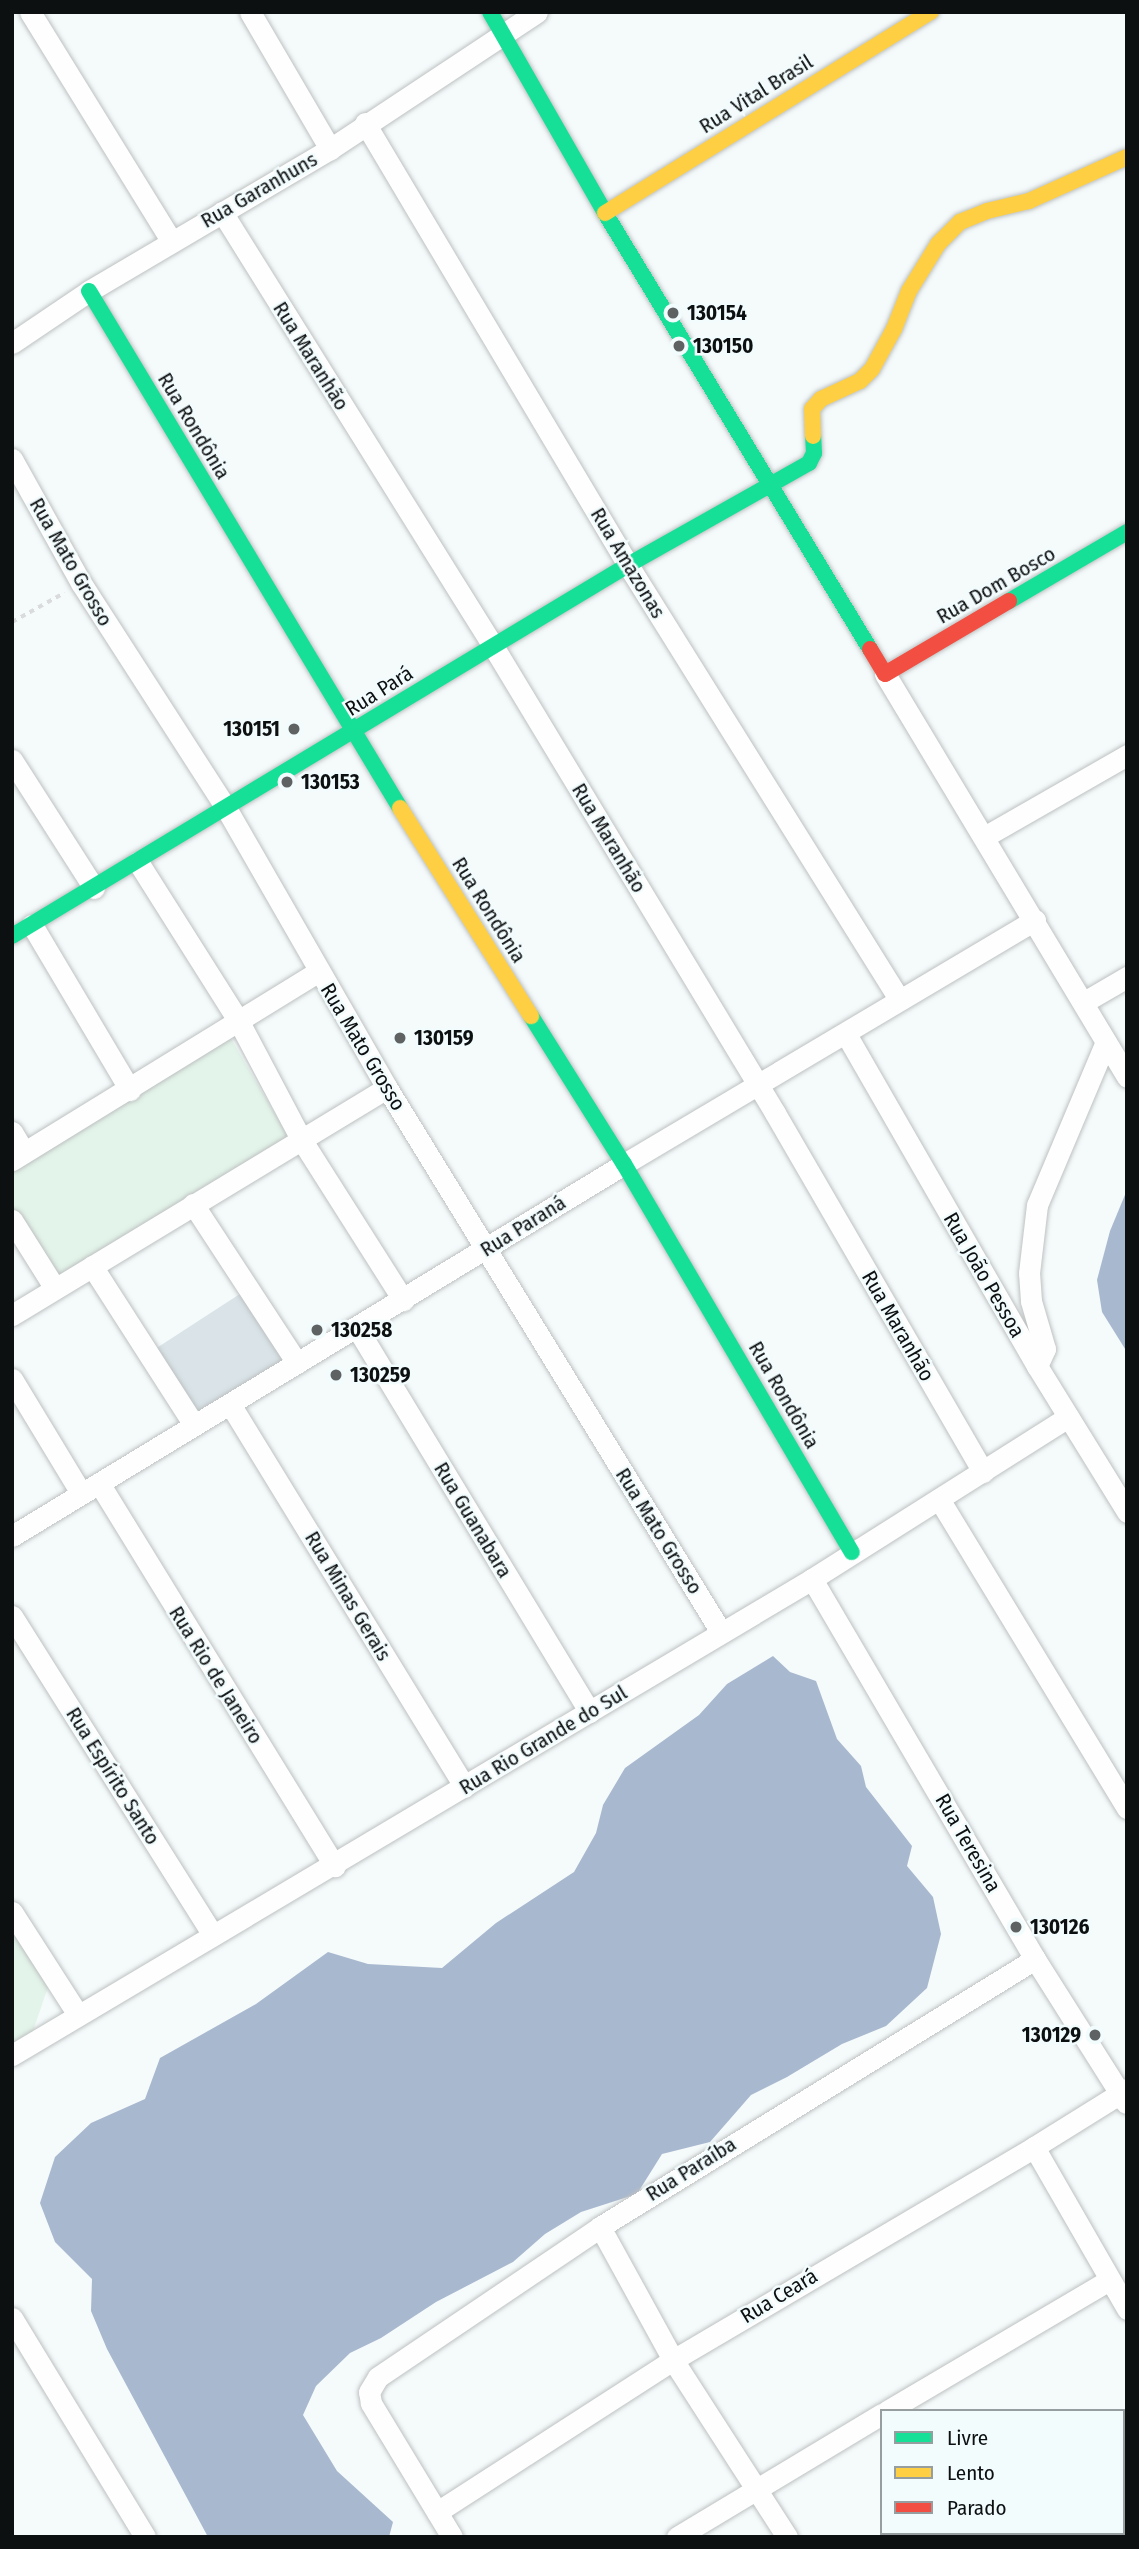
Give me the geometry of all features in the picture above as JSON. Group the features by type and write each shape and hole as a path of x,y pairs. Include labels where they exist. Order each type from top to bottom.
{"street":[{"path":"30,12 172,242"},
{"path":"250,12 330,149"},
{"path":"490,12 605,213 1035,920 1127,1077"},
{"name":"Rua Garanhuns","path":"12,343 89,291 330,149 365,123 537,12"},
{"name":"Rua Vital Brasil","path":"605,213 931,12"},
{"name":"Rua Amazonas","path":"365,123 628,565 899,999"},
{"name":"Rua Pará","path":"12,936 628,565 812,458 812,409 821,399 860,381 873,369 894,329 909,291 938,243 960,222 987,211 1029,201 1126,159"},
{"name":"Rua Maranhão","path":"222,212 493,646 759,1086 983,1472"},
{"name":"Rua Rondônia","path":"89,291 352,732 624,1164 852,1552"},
{"name":"Rua Mato Grosso","path":"12,459 81,583 226,808 387,1088 721,1632"},
{"name":"Rua Dom Bosco","path":"885,674 1127,532"},
{"path":"984,837 1127,755"},
{"path":"12,760 94,888"},
{"path":"138,862 238,1020 301,1139 403,1300"},
{"name":"Rua Paraná","path":"12,1536 624,1164 1035,920"},
{"path":"32,925 130,1090"},
{"path":"12,1132 18,1156 130,1090 318,972"},
{"path":"1084,1002 1127,977"},
{"name":"Rua João Pessoa","path":"846,1034 1037,1366 1127,1513"},
{"path":"1037,1366 1045,1349 1031,1301 1029,1273 1037,1205 1106,1042"},
{"path":"12,1315 54,1287 387,1088"},
{"path":"193,1204 297,1363"},
{"path":"12,1220 54,1287"},
{"path":"92,1266 194,1425"},
{"name":"Rua Guanabara","path":"357,1328 590,1712"},
{"name":"Rua Rio de Janeiro","path":"12,1379 90,1488 335,1866"},
{"name":"Rua Minas Gerais","path":"230,1404 465,1787"},
{"name":"Rua Rio Grande do Sul","path":"12,2055 335,1866 813,1579 1068,1417"},
{"path":"939,1499 1127,1808"},
{"name":"Rua Teresina","path":"813,1579 1035,1959 1124,2096"},
{"name":"Rua Espírito Santo","path":"12,1616 213,1936"},
{"path":"12,1912 78,2015"},
{"name":"Rua Paraíba","path":"437,2512 371,2403 369,2392 378,2377 600,2227 1035,1959"},
{"name":"Rua Ceará","path":"437,2512 673,2360 1124,2096"},
{"path":"891,2409 1119,2292 1034,2147"},
{"path":"600,2227 673,2360 787,2537"},
{"path":"12,2318 145,2537"},
{"path":"677,2537 880,2415"},
{"path":"437,2512 452,2537"}],"path":[{"path":"12,622 81,583"}],"shaded area":[{"path":"226,1030 289,1138 57,1278 12,1211 12,1158"},
{"path":"12,1927 48,1987 33,2031 12,2044"}],"water":[{"path":"1127,1190 1127,1352 1102,1312 1097,1280 1110,1231"},
{"path":"773,1656 790,1672 816,1681 837,1739 861,1766 866,1787 912,1846 907,1866 933,1897 941,1934 927,1988 886,2026 842,2044 751,2095 710,2142 662,2154 637,2194 581,2212 545,2234 513,2262 436,2302 381,2338 350,2353 316,2386 303,2415 337,2471 393,2522 389,2537 208,2537 107,2349 91,2311 92,2279 55,2242 40,2203 55,2157 91,2123 145,2099 160,2058 256,2004 328,1952 368,1964 442,1968 496,1923 574,1872 596,1833 603,1805 625,1768 699,1715 727,1684"}],"building":[{"path":"246,1290 290,1357 196,1418 152,1351"}],"traffic: fast":[{"path":"490,12 605,213 870,649"},
{"path":"89,291 400,808"},
{"path":"12,936 628,565 809,463 814,453 813,436"},
{"path":"1009,601 1127,532"},
{"path":"531,1016 624,1164 852,1552"}],"traffic: slow":[{"path":"605,213 931,12"},
{"path":"813,436 812,409 821,399 860,381 872,369 894,329 909,291 938,244 960,222 987,211 1029,201 1127,157"},
{"path":"400,808 531,1016"}],"traffic: jam":[{"path":"870,649 885,674 1009,601"}],"place":[{"name":"130154","path":"673,313"},
{"name":"130150","path":"679,346"},
{"name":"130151","path":"294,729"},
{"name":"130153","path":"287,782"},
{"name":"130159","path":"400,1038"},
{"name":"130258","path":"317,1330"},
{"name":"130259","path":"336,1375"},
{"name":"130126","path":"1016,1927"},
{"name":"130129","path":"1095,2035"}]}
